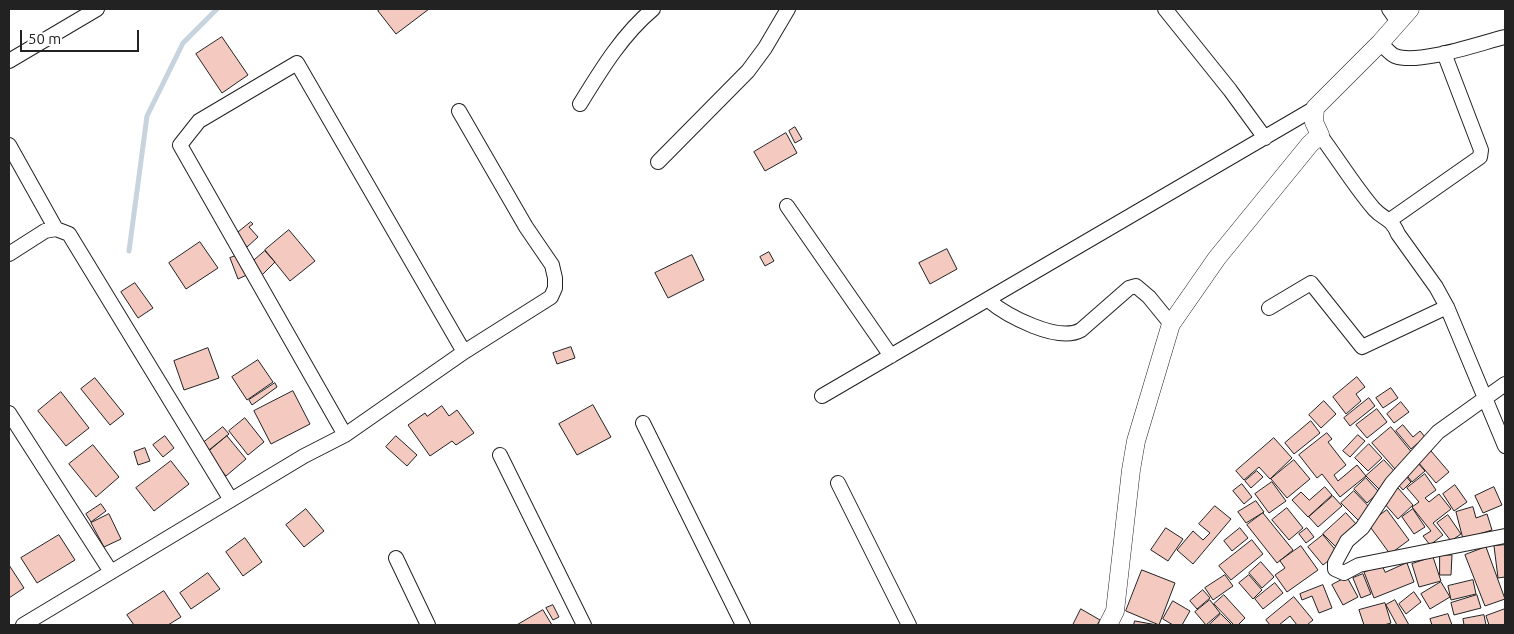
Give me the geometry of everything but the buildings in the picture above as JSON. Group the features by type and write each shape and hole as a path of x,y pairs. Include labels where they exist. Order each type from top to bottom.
{"street":[{"path":"9,61 97,9"},
{"path":"580,104 607,61 630,30 653,9"},
{"path":"658,162 748,71 766,48 788,9"},
{"path":"1165,9 1230,90 1265,138"},
{"path":"822,396 1315,108 1380,43 1399,13"},
{"path":"1380,43 1394,56 1419,57 1444,53 1505,37"},
{"path":"1390,220 1480,158 1481,150 1444,53"},
{"path":"345,435 180,146 199,121 297,63 464,352"},
{"path":"1315,108 1314,122 1320,136 1375,210 1390,220 1436,287 1447,307 1505,446"},
{"path":"22,625 304,456 345,435 464,352 551,297 555,288 552,265 526,227 459,111"},
{"path":"1108,625 1115,611 1136,440 1171,324 1217,258 1310,144 1320,136"},
{"path":"9,144 56,229"},
{"path":"786,206 891,356"},
{"path":"9,254 45,231 56,229 69,234 231,500"},
{"path":"1270,308 1310,283 1362,347 1447,307"},
{"path":"988,300 1005,313 1026,323 1063,334 1074,334 1082,330 1129,288 1136,286 1149,297 1171,324"},
{"path":"1505,384 1438,432 1392,483 1362,528 1347,542 1335,563 1335,570 1344,573 1359,565 1505,536"},
{"path":"9,413 111,572"},
{"path":"643,423 744,625"},
{"path":"500,455 584,625"},
{"path":"838,483 909,625"},
{"path":"396,558 428,625"}],"waterway":[{"path":"129,251 147,116 183,43 217,9"}]}
